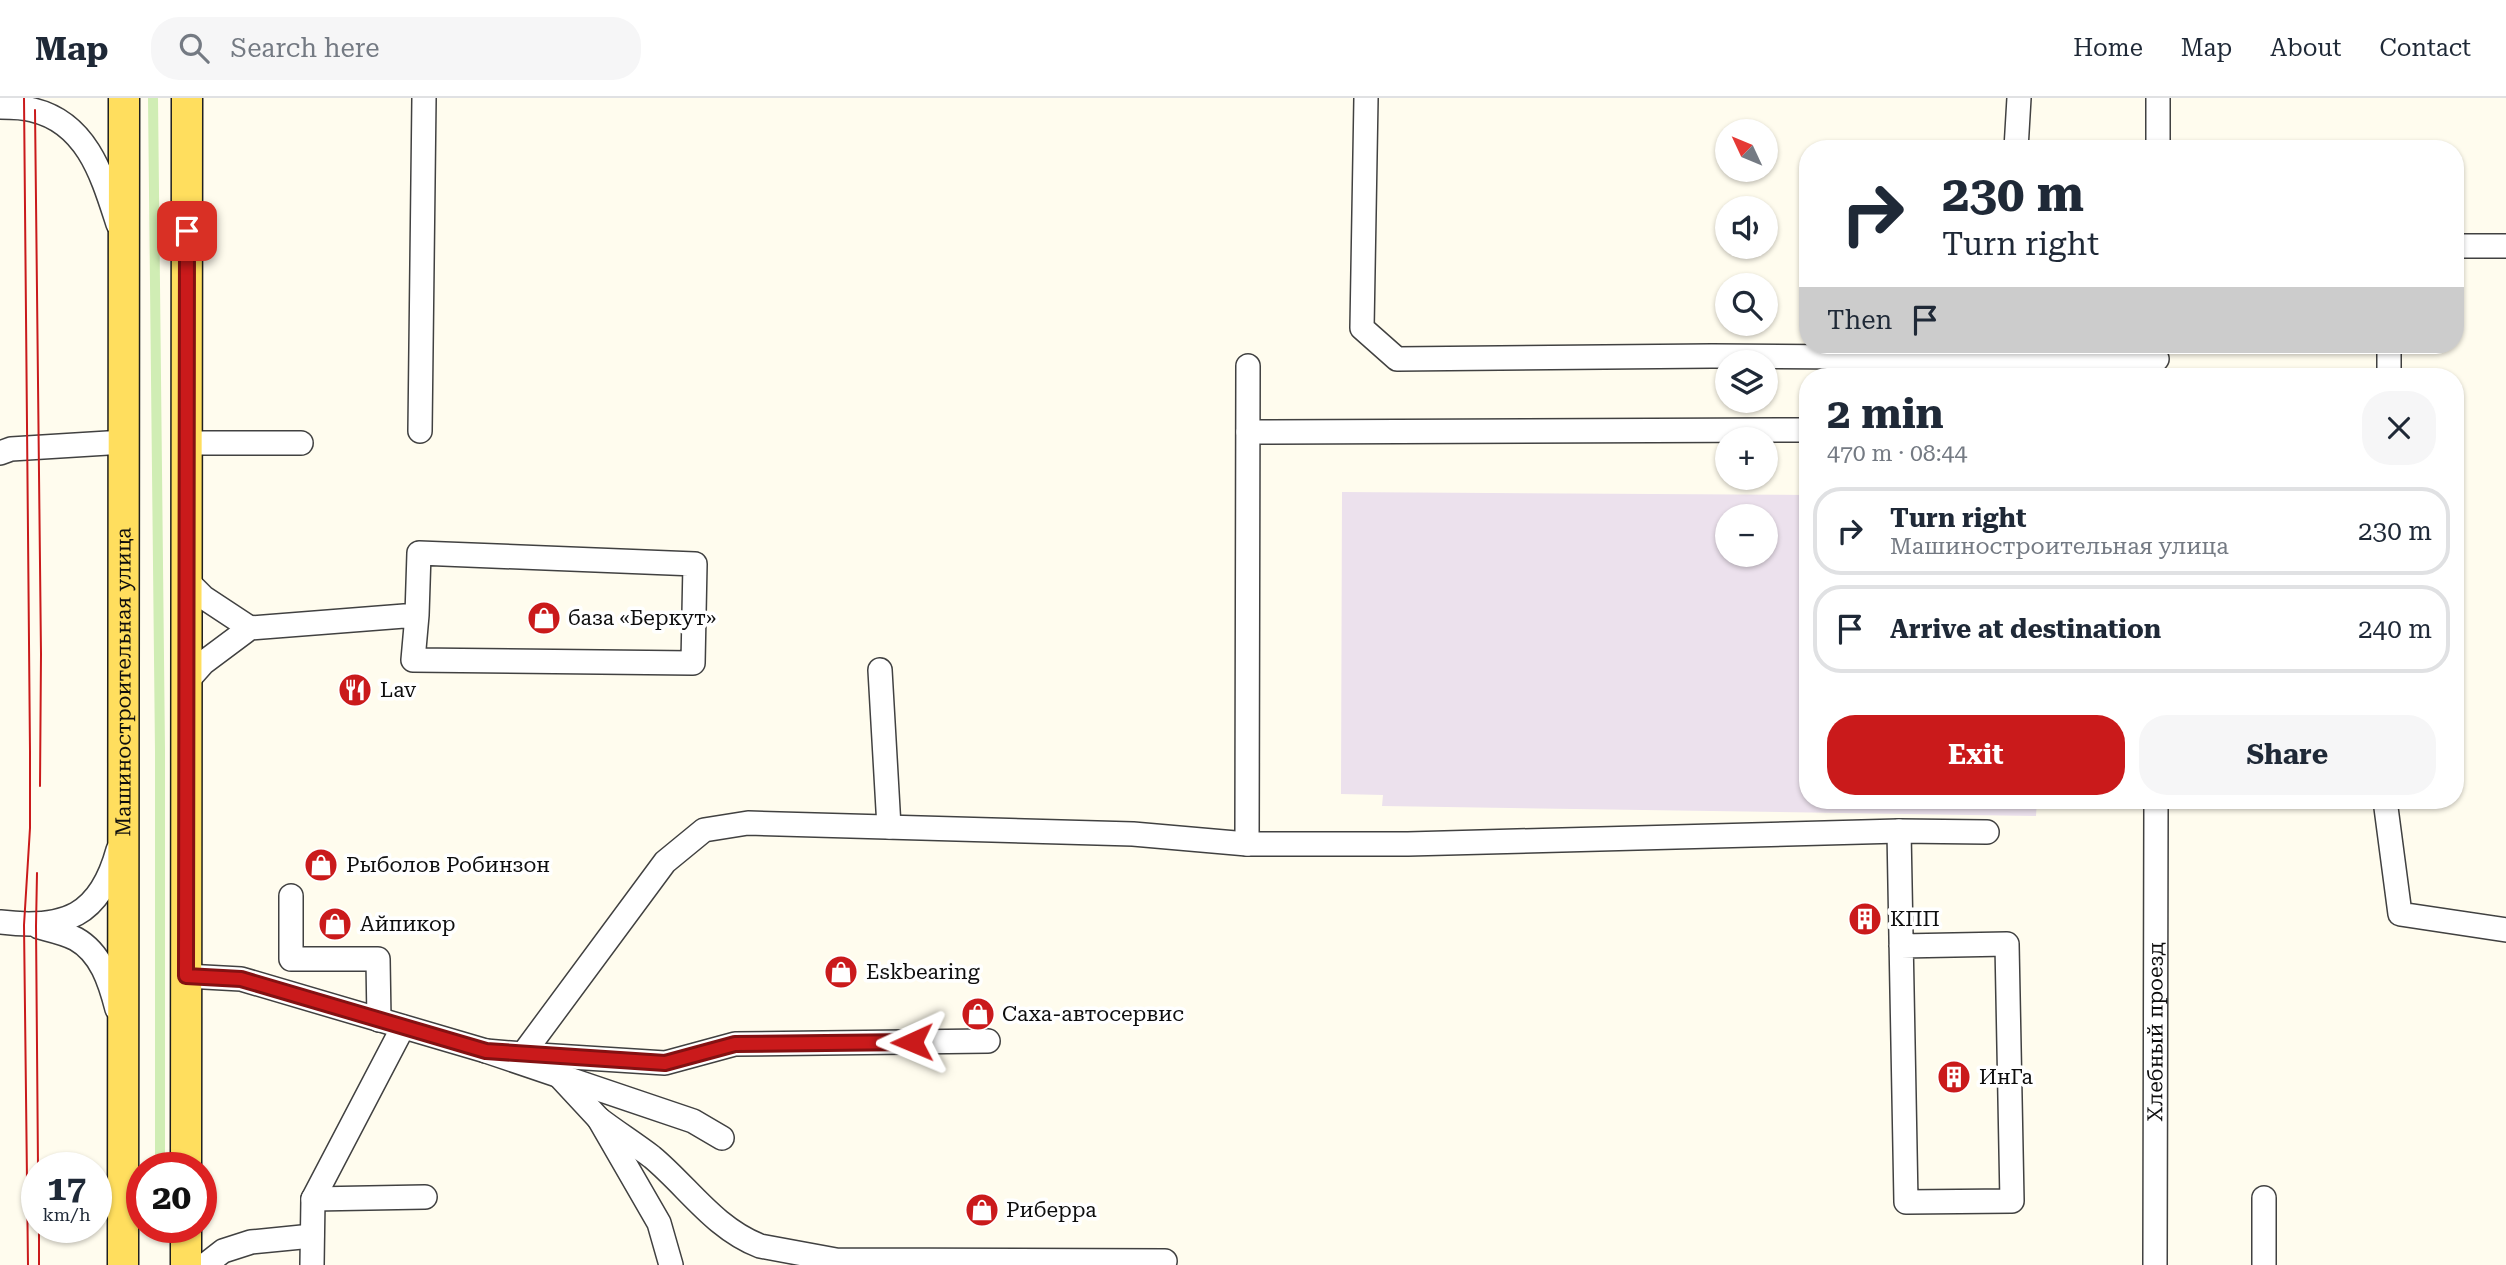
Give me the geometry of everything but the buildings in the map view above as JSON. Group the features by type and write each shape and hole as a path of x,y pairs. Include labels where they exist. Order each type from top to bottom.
{"main road":[{"name":"Машиностроительная улица","path":"123,1265 124,98"},
{"path":"186,1152 187,98"},
{"path":"186,1243 186,1265"}],"street":[{"path":"420,431 424,98"},
{"path":"1366,98 1362,328 1397,359 1830,354"},
{"path":"2016,140 2018,98"},
{"path":"2158,98 2158,140"},
{"path":"0,107 35,110 61,123 85,144 103,178 124,244"},
{"path":"2464,246 2506,246"},
{"path":"2058,354 2157,360"},
{"path":"1247,844 1248,366"},
{"path":"1248,432 1799,430"},
{"path":"0,453 11,449 124,442"},
{"path":"187,443 300,443"},
{"path":"419,553 695,564 693,663 413,660 417,615 419,553"},
{"path":"187,581 203,597 250,628"},
{"path":"187,681 204,663 250,628 417,615"},
{"path":"880,670 890,827"},
{"name":"Хлебный проезд","path":"2155,1265 2156,809"},
{"path":"2386,809 2400,914 2506,930"},
{"path":"36,926 68,919 84,911 100,893 114,862 124,823"},
{"path":"523,1054 665,862 704,830 748,823 1133,834 1247,844 1408,844 1899,831 1987,832"},
{"path":"1899,831 1901,946 1906,1202 2012,1201 2007,944 1901,946"},
{"path":"291,896 291,959 378,959 379,1020"},
{"path":"0,922 36,926 75,938 91,950 111,984 124,1032"},
{"path":"186,976 241,979 486,1051 693,1121 722,1138"},
{"path":"312,1265 313,1199 403,1027"},
{"path":"486,1051 665,1063 735,1044 988,1041"},
{"path":"558,1074 599,1119 653,1158 704,1210 748,1242 760,1246 836,1261 1165,1261"},
{"path":"599,1119 659,1223 671,1265"},
{"path":"313,1199 425,1198"},
{"path":"2264,1199 2264,1265"},
{"path":"205,1265 223,1251 251,1242 312,1236"}],"shaded area":[{"path":"1342,492 1799,495 1799,809 2036,809 2036,816 1382,806 1383,795 1341,794"}],"green space":[{"path":"148,98 158,98 165,750 165,1152 155,1152 155,751"}],"tram line":[{"path":"24,98 30,751 30,828 24,925 28,1265"},
{"path":"35,110 40,786"},
{"path":"37,873 38,1152"},
{"path":"39,1243 39,1265"}],"place":[{"name":"база «Беркут»","path":"544,618"},
{"name":"Lav","path":"355,690"},
{"name":"Рыболов Робинзон","path":"321,865"},
{"name":"КПП","path":"1865,919"},
{"name":"Айпикор","path":"335,924"},
{"name":"Eskbearing","path":"841,972"},
{"name":"Саха-автосервис","path":"978,1014"},
{"name":"ИнГа","path":"1954,1077"},
{"name":"Риберра","path":"982,1210"}],"route":[{"path":"187,231 186,976 241,979 486,1051 665,1063 735,1044 912,1042"}]}
